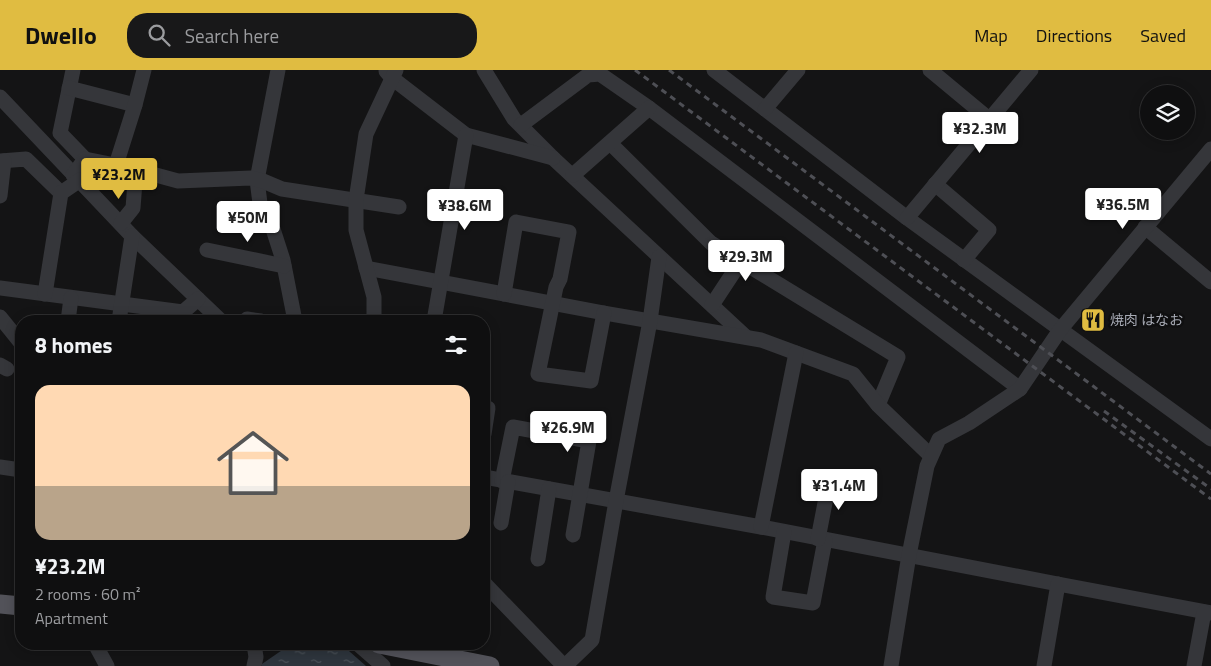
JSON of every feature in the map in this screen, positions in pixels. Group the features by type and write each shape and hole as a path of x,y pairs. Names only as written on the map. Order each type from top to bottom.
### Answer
{"main road":[{"path":"0,604 15,605"},
{"path":"409,650 490,666"}],"street":[{"path":"73,70 60,133 85,159 136,169 178,181 234,178 257,180 282,189 399,207"},
{"path":"116,165 136,105 144,70"},
{"path":"278,70 257,180 261,211 273,229 284,266 294,315"},
{"path":"484,70 514,119 554,159 746,337"},
{"path":"714,70 964,260 1210,435"},
{"path":"765,109 798,70"},
{"path":"930,70 989,120"},
{"path":"907,218 1031,70"},
{"path":"374,315 374,297 356,230 356,200 366,134 391,74 466,135 554,159"},
{"path":"520,125 588,75 600,74 649,108 1020,389"},
{"path":"69,88 136,105"},
{"path":"0,98 8,104 132,236 215,315"},
{"path":"573,175 649,108"},
{"path":"435,315 466,135"},
{"path":"610,143 711,243 898,357 878,405"},
{"path":"891,666 909,555 927,466 939,439 969,423 1020,389 1060,330 1211,149"},
{"path":"0,196 2,161 26,159 61,193"},
{"path":"45,294 61,193 76,177 85,159"},
{"path":"121,223 133,208 136,169"},
{"path":"935,184 989,230 964,260"},
{"path":"504,294 516,222 569,232 538,374 591,381 604,313"},
{"path":"1145,227 1211,282"},
{"path":"120,315 132,236"},
{"path":"207,250 284,266"},
{"path":"490,589 565,666 592,640 650,321 659,257"},
{"path":"712,305 741,261"},
{"path":"366,268 604,313 761,340 853,374 878,405 931,456"},
{"path":"0,288 183,312 198,299"},
{"path":"69,315 71,298"},
{"path":"1,321 15,336"},
{"path":"761,527 796,353"},
{"path":"501,523 513,427 589,441 572,535"},
{"path":"0,468 15,469"},
{"path":"784,532 774,597 813,603 830,477"},
{"path":"490,479 761,527 1207,613 1194,666"},
{"path":"538,559 549,489"},
{"path":"1044,666 1058,584"},
{"path":"98,650 107,666"},
{"path":"254,666 255,650"},
{"path":"365,650 382,666"}],"water":[{"path":"282,650 348,650 366,666 262,666 262,664"}],"railway":[{"path":"635,70 1211,499"},
{"path":"669,70 1211,474"},
{"path":"1104,411 1211,489"}],"place":[{"name":"焼肉 はなお","path":"1093,320"}]}
